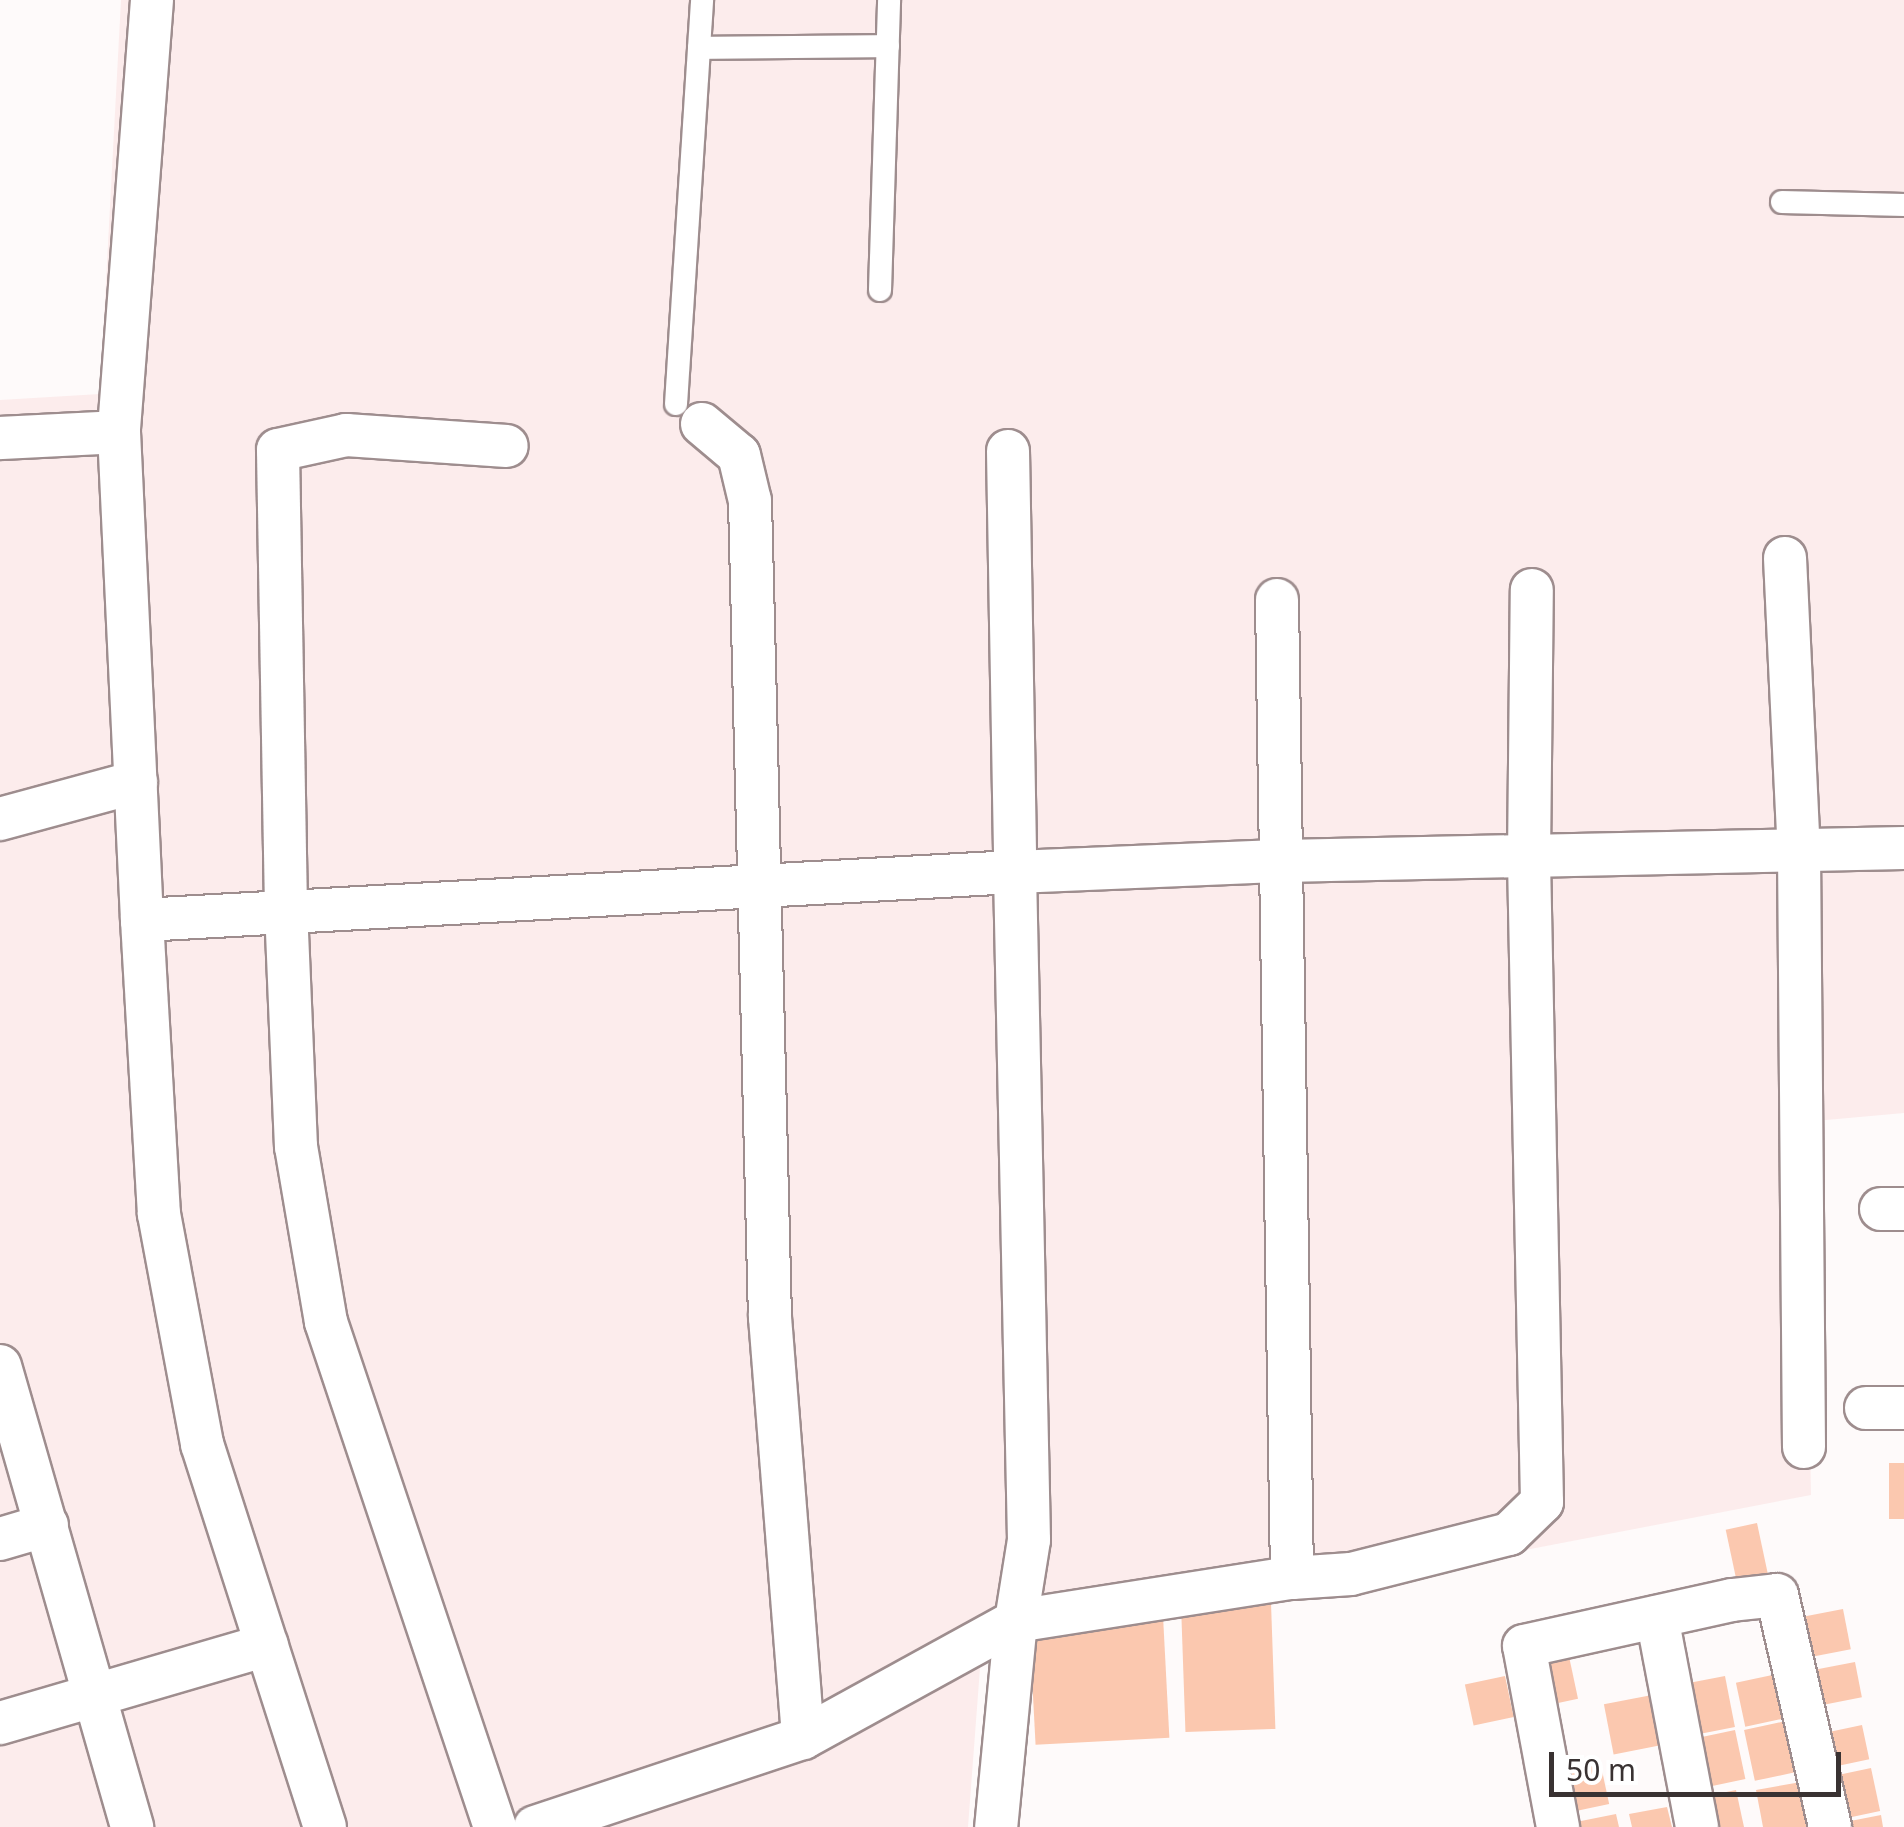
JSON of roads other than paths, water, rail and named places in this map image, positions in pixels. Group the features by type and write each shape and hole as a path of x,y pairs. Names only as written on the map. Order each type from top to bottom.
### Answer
{"street":[{"path":"152,0 119,432 160,1214 202,1444 325,1827"},
{"path":"689,414 739,455 750,500 770,1317 802,1738"},
{"path":"0,438 119,432"},
{"path":"495,1827 326,1322 296,1147 286,909 278,450 346,434 507,446"},
{"path":"996,1827 1016,1621 1030,1540 1008,451"},
{"path":"1785,558 1799,851 1804,1447"},
{"path":"534,1827 802,1738 1016,1621 1292,1578 1351,1574 1508,1534 1542,1502 1529,858 1532,590"},
{"path":"1277,600 1292,1578"},
{"path":"0,819 136,782"},
{"path":"142,920 758,883 1283,861 1904,848"},
{"path":"0,1366 132,1827"},
{"path":"0,1539 48,1525"},
{"path":"1558,1827 1524,1646 1776,1595 1830,1827"},
{"path":"1657,1617 1696,1827"},
{"path":"0,1722 267,1645"}],"lane":[{"path":"689,414 702,0"},
{"path":"880,290 889,0"},
{"path":"699,48 888,46"},
{"path":"1782,202 1904,204"}]}
